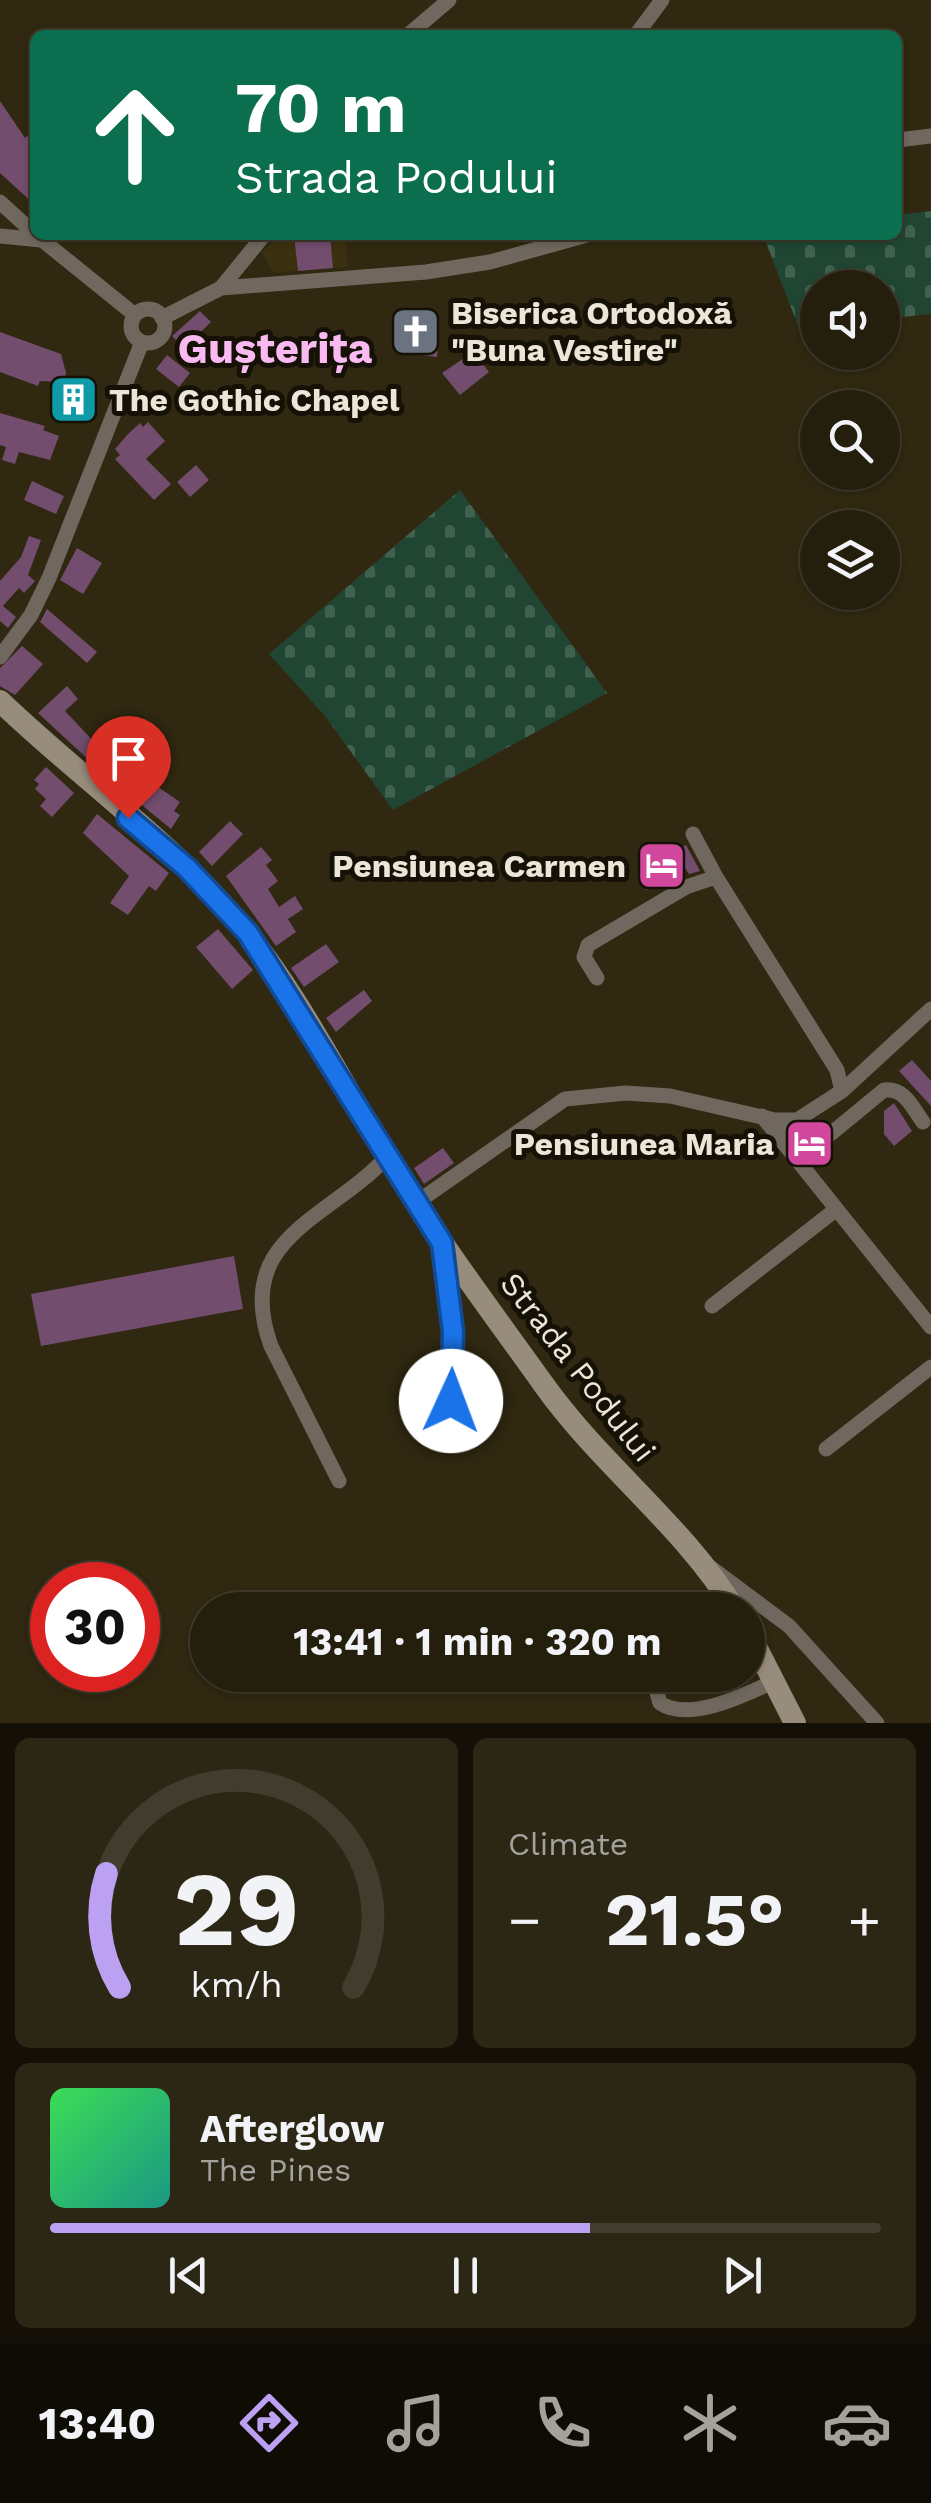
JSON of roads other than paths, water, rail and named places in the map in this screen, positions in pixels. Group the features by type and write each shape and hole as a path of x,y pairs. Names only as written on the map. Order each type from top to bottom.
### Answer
{"street":[{"path":"414,30 449,0"},
{"path":"640,30 662,0"},
{"path":"902,140 931,136"},
{"path":"0,202 30,229"},
{"path":"0,236 30,236"},
{"path":"43,240 135,315"},
{"path":"221,288 260,240"},
{"path":"162,318 221,288 426,272 490,262 570,240"},
{"path":"135,315 150,309 162,318 164,329 158,339 142,342"},
{"path":"135,315 132,330 142,342"},
{"path":"0,657 31,616 142,342"},
{"name":"Strada Podului","path":"0,701 221,901 275,973 442,1243 570,1419 707,1565 724,1592"},
{"path":"693,834 837,1070 842,1091"},
{"path":"597,978 584,957 588,944 686,887 716,877"},
{"path":"416,1203 551,1106 584,1094 670,1096 784,1121 808,1115 842,1091 931,1010"},
{"path":"784,1121 811,1150 884,1090 894,1089 903,1094 923,1122"},
{"path":"762,1116 834,1211 931,1327"},
{"path":"339,1480 271,1346 264,1326 263,1280 266,1266 285,1240 387,1157"},
{"path":"712,1306 834,1211"},
{"path":"442,1243 453,1332 451,1401"},
{"path":"826,1449 931,1367"},
{"path":"707,1565 788,1626 876,1723"},
{"path":"765,1661 795,1723"},
{"path":"765,1685 776,1681"},
{"path":"657,1692 660,1703 676,1711 710,1706 747,1692"}],"place":[{"name":"Biserica Ortodoxă \"Buna Vestire\"","path":"416,331"},
{"name":"The Gothic Chapel","path":"74,400"},
{"name":"Pensiunea Carmen","path":"661,866"},
{"name":"Pensiunea Maria","path":"809,1144"}],"district":[{"name":"Gușterița","path":"275,348"}]}
